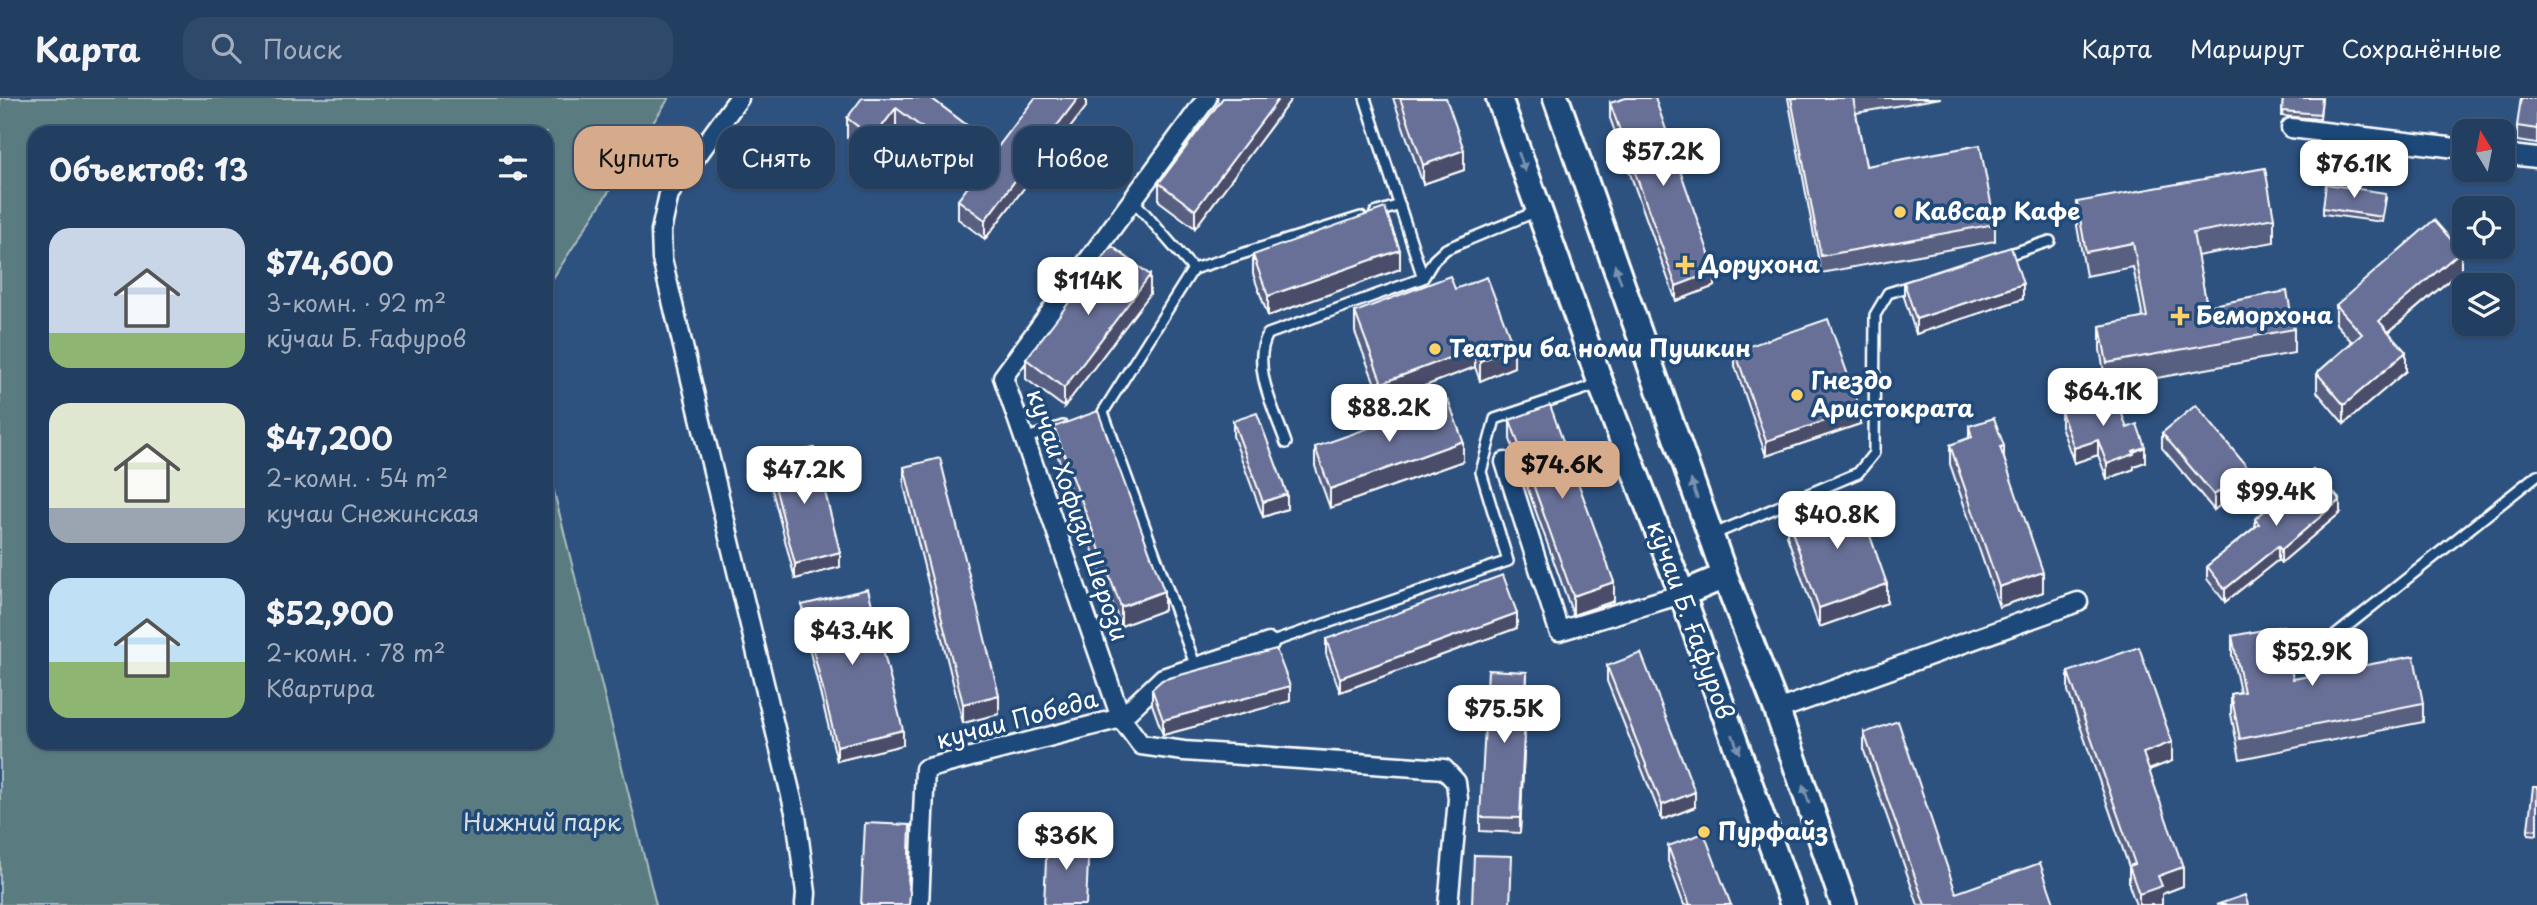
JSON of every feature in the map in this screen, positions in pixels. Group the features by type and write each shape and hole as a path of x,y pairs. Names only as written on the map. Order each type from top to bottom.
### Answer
{"main road":[{"name":"кӯчаи Б. Ғафуров","path":"1499,98 1601,384 1682,594 1793,905"},
{"name":"кӯчаи Б. Ғафуров","path":"1556,98 1710,535 1777,710 1844,905"},
{"path":"1682,594 1725,576"}],"street":[{"path":"738,98 668,194 661,231 662,259 796,816 806,893 805,905"},
{"name":"кучаи Хофизи Шерози","path":"1207,98 1003,377 1121,718 1140,745 1184,751 1444,769 1456,782 1458,799 1448,905"},
{"path":"2291,128 2452,148"},
{"path":"2515,155 2537,158"},
{"path":"1506,462 1559,631 1682,594"},
{"path":"1777,710 2078,602"},
{"name":"кучаи Победа","path":"919,905 925,769 1121,718 1163,678 1269,643"}],"lane":[{"path":"1365,98 1423,278"},
{"path":"1133,201 1193,269"},
{"path":"1090,416 1104,412 1193,269 1400,205"},
{"path":"1286,443 1262,372 1262,345 1268,334 1423,278 1434,260 1446,249 1539,211"},
{"path":"1988,261 2050,242"},
{"path":"1710,535 1857,473 1874,453 1875,315 1888,293 1926,281"},
{"path":"1269,643 1508,561 1481,472 1495,419 1601,384"},
{"path":"1104,412 1196,667"},
{"path":"1024,439 1077,421"},
{"path":"2311,655 2537,475"}],"green space":[{"name":"Нижний парк","path":"0,98 669,98 651,126 574,126 574,189 610,189 553,278 553,126 28,126 28,749 553,749 553,487 656,905 0,905"}],"building":[{"path":"862,98 931,98 968,126 920,126 896,108 882,126 857,126 847,118"},
{"path":"1035,98 1078,98 1057,126 1014,126"},
{"path":"1223,98 1279,98 1195,210 1159,183"},
{"path":"1400,98 1446,98 1464,150 1423,165"},
{"path":"1626,98 1655,98 1715,271 1676,286 1610,103"},
{"name":"Кавсар Кафе","path":"1791,98 1853,98 1866,166 1980,145 1995,224 1821,256"},
{"path":"2283,98 2322,98 2320,114 2282,111"},
{"path":"2521,98 2537,98 2537,129 2517,126"},
{"path":"1013,127 1013,183 985,220 958,200 966,189 999,189 999,145"},
{"path":"2265,168 2274,218 2193,233 2207,306 2287,291 2294,329 2107,363 2100,326 2147,317 2133,243 2086,252 2077,202"},
{"path":"2326,184 2386,193 2382,217 2323,208"},
{"path":"1385,208 1400,250 1268,296 1253,255"},
{"path":"2434,220 2452,241 2452,259 2379,321 2406,352 2344,405 2317,373 2362,334 2336,305"},
{"path":"1112,246 1150,275 1064,388 1026,359"},
{"path":"2011,247 2023,284 1916,319 1904,282"},
{"name":"Театри ба номи Пушкин","path":"1450,276 1455,289 1487,277 1514,348 1480,361 1475,348 1382,383 1355,312"},
{"name":"Гнездо Аристократа","path":"1828,319 1860,409 1766,441 1735,351"},
{"path":"2114,392 2127,428 2137,424 2145,447 2107,464 2098,440 2074,448 2061,411"},
{"path":"1448,400 1463,441 1330,489 1315,447"},
{"path":"1550,405 1614,582 1573,596 1510,420"},
{"path":"2196,405 2248,468 2214,495 2162,433"},
{"path":"1098,411 1164,591 1121,607 1054,427"},
{"path":"1257,413 1287,494 1263,502 1233,421"},
{"path":"1994,418 2004,446 2000,447 2043,572 1999,587 1950,445 1972,437 1969,426"},
{"path":"814,448 840,552 795,564 768,459"},
{"path":"940,458 999,695 963,704 904,467"},
{"path":"2313,469 2340,500 2281,550 2278,546 2225,589 2207,566 2259,524 2255,519"},
{"path":"1855,493 1887,584 1819,608 1787,517"},
{"path":"1503,575 1517,613 1340,678 1326,639"},
{"path":"868,589 903,730 837,746 802,605"},
{"path":"2283,626 2293,679 2414,656 2423,703 2240,739 2231,694 2244,692 2232,636"},
{"path":"2139,647 2172,742 2143,753 2183,867 2158,876 2162,886 2139,894 2129,866 2135,864 2068,672"},
{"path":"1276,649 1290,686 1163,720 1152,689 1162,680"},
{"path":"1641,653 1695,792 1662,805 1607,666"},
{"path":"1488,670 1527,672 1520,818 1480,817"},
{"path":"1898,721 1956,893 2040,863 2054,903 1925,905 1864,733"},
{"path":"2533,787 2537,787 2537,830 2528,829"},
{"path":"865,823 910,825 909,905 861,905"},
{"path":"1704,833 1731,905 1690,905 1668,846"},
{"path":"1047,838 1089,840 1086,905 1044,905"},
{"path":"1474,855 1512,856 1510,905 1472,905"},
{"path":"2245,895 2248,905 2216,905"}],"place":[{"name":"Кавсар Кафе","path":"1900,212"},
{"name":"Дорухона","path":"1685,265"},
{"name":"Беморхона","path":"2180,316"},
{"name":"Театри ба номи Пушкин","path":"1435,349"},
{"name":"Гнездо Аристократа","path":"1797,395"},
{"name":"Пурфайз","path":"1704,832"}]}
